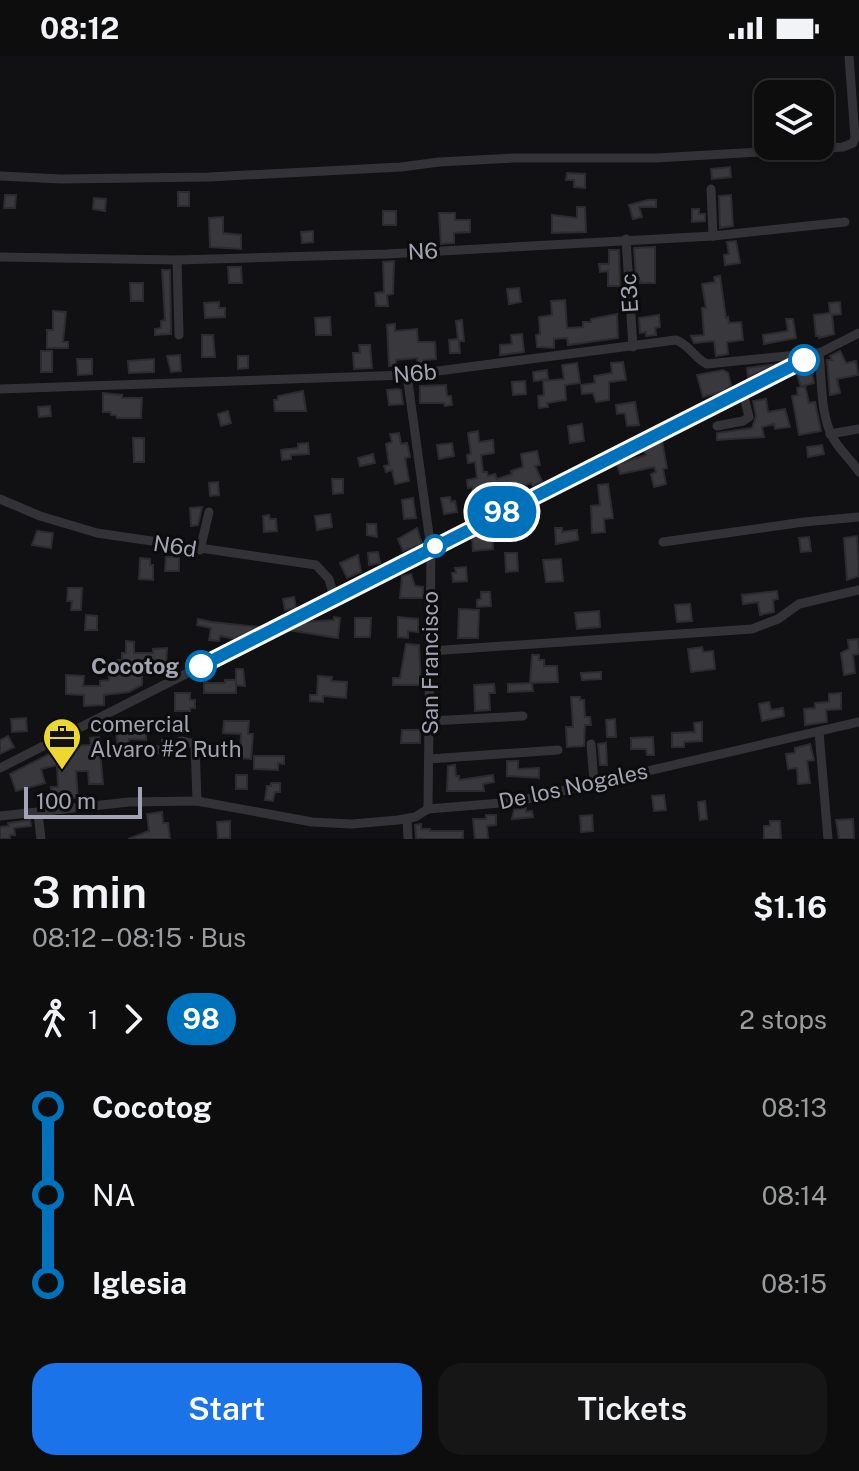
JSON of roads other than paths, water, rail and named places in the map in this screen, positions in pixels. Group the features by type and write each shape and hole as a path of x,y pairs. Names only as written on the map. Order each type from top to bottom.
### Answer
{"street":[{"path":"0,176 61,179 209,177 515,158 656,158 843,147 853,143 855,138 849,56"},
{"path":"711,189 713,236"},
{"name":"N6","path":"0,257 177,260 387,254 713,236 845,222"},
{"name":"E3c","path":"626,239 633,347"},
{"path":"177,260 179,335"},
{"path":"0,768 859,333"},
{"name":"N6b","path":"0,389 407,375 676,340 685,343 707,364 819,353"},
{"path":"819,353 830,434 859,472"},
{"name":"San Francisco","path":"407,375 431,549 428,809"},
{"path":"717,426 749,417 743,393"},
{"path":"830,434 859,429"},
{"name":"N6d","path":"0,499 40,516 97,533 316,565 329,579 334,597"},
{"path":"200,550 209,512"},
{"path":"663,542 859,517"},
{"path":"430,651 752,629 778,619 799,604 859,590"},
{"path":"430,721 523,716"},
{"name":"De los Nogales","path":"0,816 129,802 197,801 312,822 352,824 407,819 419,816 428,809 514,802 859,722"},
{"path":"819,732 828,839"},
{"path":"181,741 195,744 197,801"},
{"path":"591,744 594,782"},
{"path":"429,759 558,750"},
{"path":"38,814 41,839"},
{"path":"407,819 408,839"}],"place":[{"name":"Cocotog","path":"201,666"},
{"name":"comercial Alvaro #2 Ruth","path":"62,771"}]}
